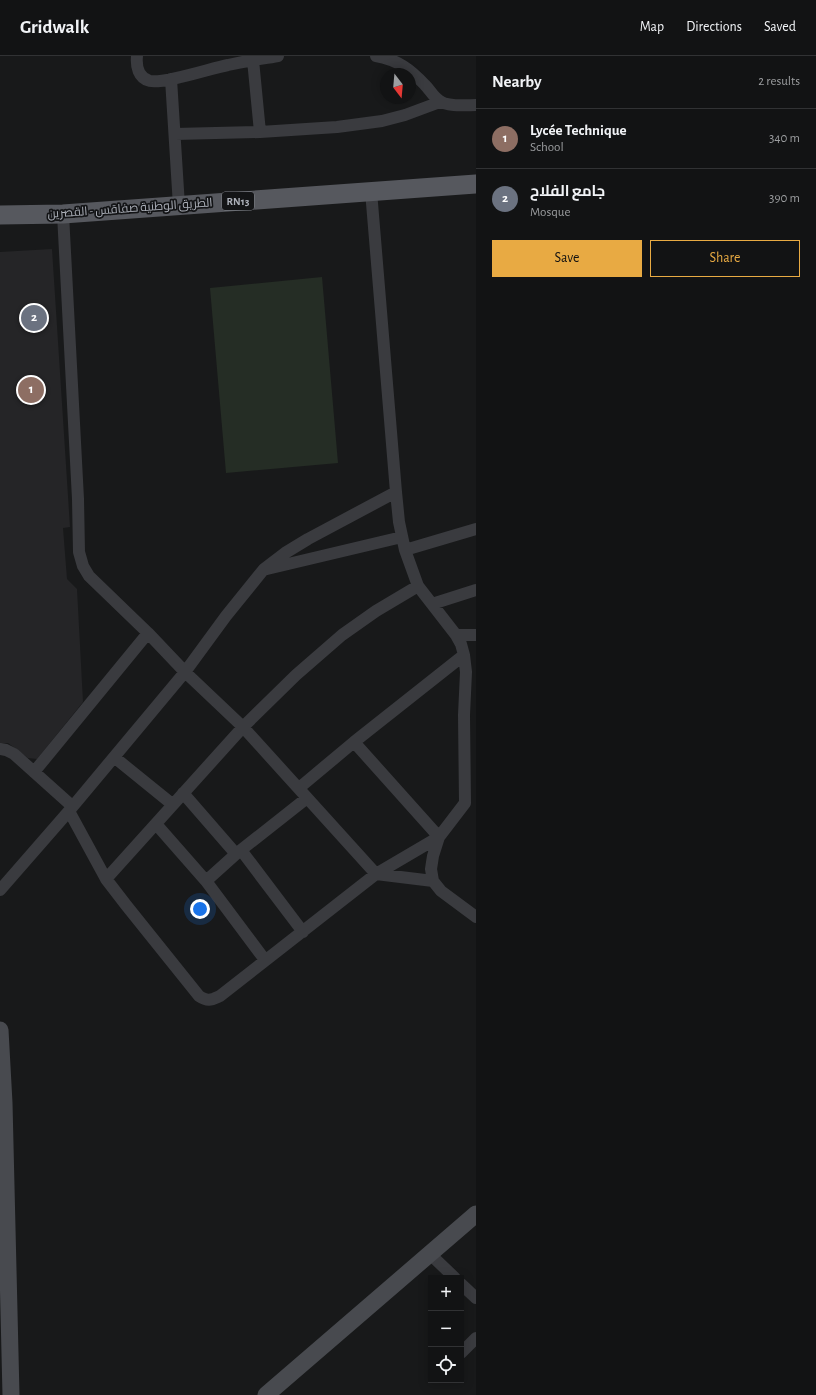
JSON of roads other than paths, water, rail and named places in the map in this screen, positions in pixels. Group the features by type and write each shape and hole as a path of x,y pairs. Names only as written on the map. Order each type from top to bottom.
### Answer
{"main road":[{"name":"الطريق الوطنية صفاقس - القصرين","path":"0,215 62,214 476,184"}],"street":[{"path":"137,56 138,71 141,76 151,81 171,79 253,60 278,56"},
{"path":"376,56 390,59 408,68 440,102"},
{"path":"253,60 260,132"},
{"path":"171,79 179,206"},
{"path":"175,134 260,132 337,127 382,121 405,115 440,102 458,105 476,105"},
{"path":"371,191 396,492 402,537 418,586 456,635 461,644 464,655 470,715 466,803"},
{"path":"62,214 78,499 79,552 83,566 89,576 148,633 185,672 243,726 376,874 433,881"},
{"path":"0,890 185,672 226,616 264,569 308,538 396,492"},
{"path":"405,550 476,529"},
{"path":"264,569 402,537"},
{"path":"106,879 243,726 296,675 342,635 376,611 418,586"},
{"path":"432,604 476,590"},
{"path":"34,772 148,633"},
{"path":"456,635 476,635"},
{"path":"299,788 354,742 464,655"},
{"path":"354,742 439,837"},
{"path":"0,749 14,754 70,809 106,879 199,996 205,1000 212,1000 220,996 376,874 439,837"},
{"path":"114,757 172,804"},
{"path":"183,792 238,852 302,932"},
{"path":"476,796 466,803 439,837 433,856 431,869 433,881 442,891 476,916"},
{"path":"206,881 238,852 307,798"},
{"path":"156,824 206,881 265,960"},
{"path":"0,1030 4,1103 11,1395"},
{"path":"266,1395 476,1214"},
{"path":"430,1254 452,1275"},
{"path":"464,1287 476,1298"},
{"path":"464,1350 476,1338"}],"place":[{"name":"جامع الفلاح","path":"34,318"},
{"name":"Lycée Technique","path":"31,390"}]}
